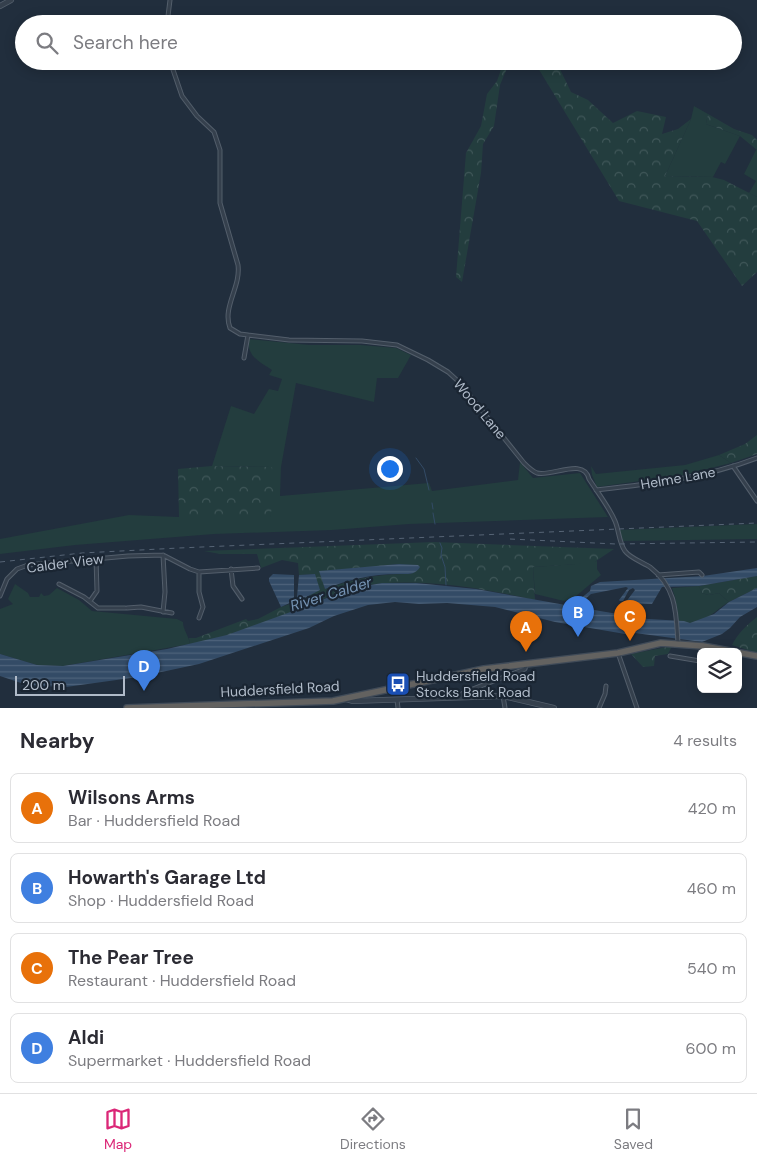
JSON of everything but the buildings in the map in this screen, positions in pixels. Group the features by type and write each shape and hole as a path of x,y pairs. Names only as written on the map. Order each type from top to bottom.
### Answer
{"highway":[{"name":"Huddersfield Road","path":"127,708 346,699 484,669 618,652 661,643 678,642 699,648"},
{"name":"Huddersfield Road","path":"742,654 757,656"}],"street":[{"path":"0,6 11,0"},
{"path":"168,15 170,0"},
{"name":"Wood Lane","path":"173,70 182,96 197,116 214,132 220,150 220,203 238,266 239,276 228,308 227,321 230,328 234,332 248,335 289,340 362,341 397,345 448,372 459,382 530,469 544,473 582,469 588,474 615,520 624,550 652,569 670,590 674,600 678,642"},
{"path":"244,358 248,335"},
{"name":"Helme Lane","path":"596,490 686,478 757,458"},
{"path":"733,466 757,501"},
{"path":"163,555 198,572 258,568"},
{"path":"163,555 165,592 163,612"},
{"name":"Calder View","path":"0,596 7,579 17,569 28,565 68,560 163,555"},
{"path":"90,601 97,591 96,559"},
{"path":"231,569 233,586 242,599"},
{"path":"198,572 199,592 203,606 199,618"},
{"path":"659,576 699,572 702,574"},
{"path":"59,584 90,601 98,608 141,607 172,613"},
{"path":"618,652 637,708"},
{"path":"670,656 697,659"},
{"path":"460,697 462,693 525,668 526,664"},
{"path":"599,708 606,686"},
{"path":"503,696 505,708"},
{"path":"346,699 353,701 503,696 554,708"},
{"path":"397,699 398,708"}],"green space":[{"path":"501,70 506,70 500,85 494,126 483,144 481,173 462,282 456,277 466,153 481,126 487,94 497,81"},
{"path":"539,70 560,70 571,92 588,100 613,123 637,111 666,117 662,134 678,129 691,119 665,176 712,177 724,180 757,197 757,272 742,286 697,221 619,201"},
{"path":"694,106 708,114 706,124 740,136 725,164 721,162 713,177 665,176 691,119"},
{"path":"708,114 734,129 752,135 757,140 757,150 740,136 706,124"},
{"path":"756,150 757,197 749,193 756,181 744,174"},
{"path":"248,339 309,345 361,345 396,348 411,355 398,378 377,378 374,402 296,383 281,467 280,496 429,483 432,491 518,480 520,462 533,478 580,473 608,517 409,524 332,530 214,534 75,545 0,554 0,539 129,515 270,517 272,467 212,466 231,406 254,414 269,389 278,391 282,379 269,375 272,370 255,358 248,345"},
{"path":"757,435 757,454 731,463 719,455 745,444"},
{"path":"719,455 731,463 684,475 597,487 592,475 591,466 596,474 685,465"},
{"path":"212,466 272,467 275,494 270,517 179,517 178,469"},
{"path":"757,524 757,539 623,541 619,530"},
{"path":"434,542 614,549 593,563 533,567 535,600 443,584 373,584 351,588 248,628 190,644 189,638 196,638 246,619 248,621 258,619 281,607 299,601 315,574 299,575 298,563 282,560 261,568 257,554 220,554 204,551","holes":["399,564 412,574 368,577 325,589 320,572"]},
{"path":"597,561 597,569 601,575 575,597 564,601 535,594 533,567"},
{"path":"757,576 757,588 729,602 719,593 709,595 702,593 699,586"},
{"path":"15,584 28,593 30,597 39,597 41,593 44,596 49,595 57,588 79,600 92,611 177,619 183,622 190,644 63,666 37,665 0,654 0,609 13,604 8,599"},
{"path":"699,586 702,593 709,595 719,593 729,602 702,620 691,623 679,621 672,588"},
{"path":"757,617 757,653 732,645 743,630"},
{"path":"672,646 668,654 655,656 654,666 643,667 631,654"}],"water":[{"path":"399,564 418,565 420,567 413,573 363,577 325,589 319,571"},
{"path":"757,568 757,576 699,586 662,587 652,604 625,603 635,590 633,588 629,590 623,601 620,601 628,588 626,587 591,594 576,607 648,619 690,623 714,614 729,602 757,588 757,607 740,617 722,634 702,642 635,633 631,635 555,622 495,607 447,603 419,604 395,602 368,605 334,616 309,628 199,664 138,677 66,687 24,684 0,676 0,654 37,665 63,666 167,649 227,635 349,589 382,583 416,583 476,589 571,606 590,591 591,586 600,582 703,576"},
{"path":"273,574 294,575 294,601 281,607 269,581"},
{"path":"315,574 320,590 299,601 297,597 299,575"}],"waterway":[{"path":"416,458 424,469 429,490"},
{"path":"432,503 433,509"},
{"path":"433,513 435,524"},
{"path":"440,543 445,567 446,585"}],"railway":[{"path":"0,562 82,553 179,548 757,523"},
{"path":"510,539 616,544 757,542"}],"place":[{"name":"Howarth's Garage Ltd","path":"578,637"},
{"name":"The Pear Tree","path":"630,641"},
{"name":"Wilsons Arms","path":"526,652"},
{"name":"Huddersfield Road Stocks Bank Road","path":"398,684"},
{"name":"Aldi","path":"144,691"}],"water label":[{"name":"River Calder","path":"331,594"}]}
